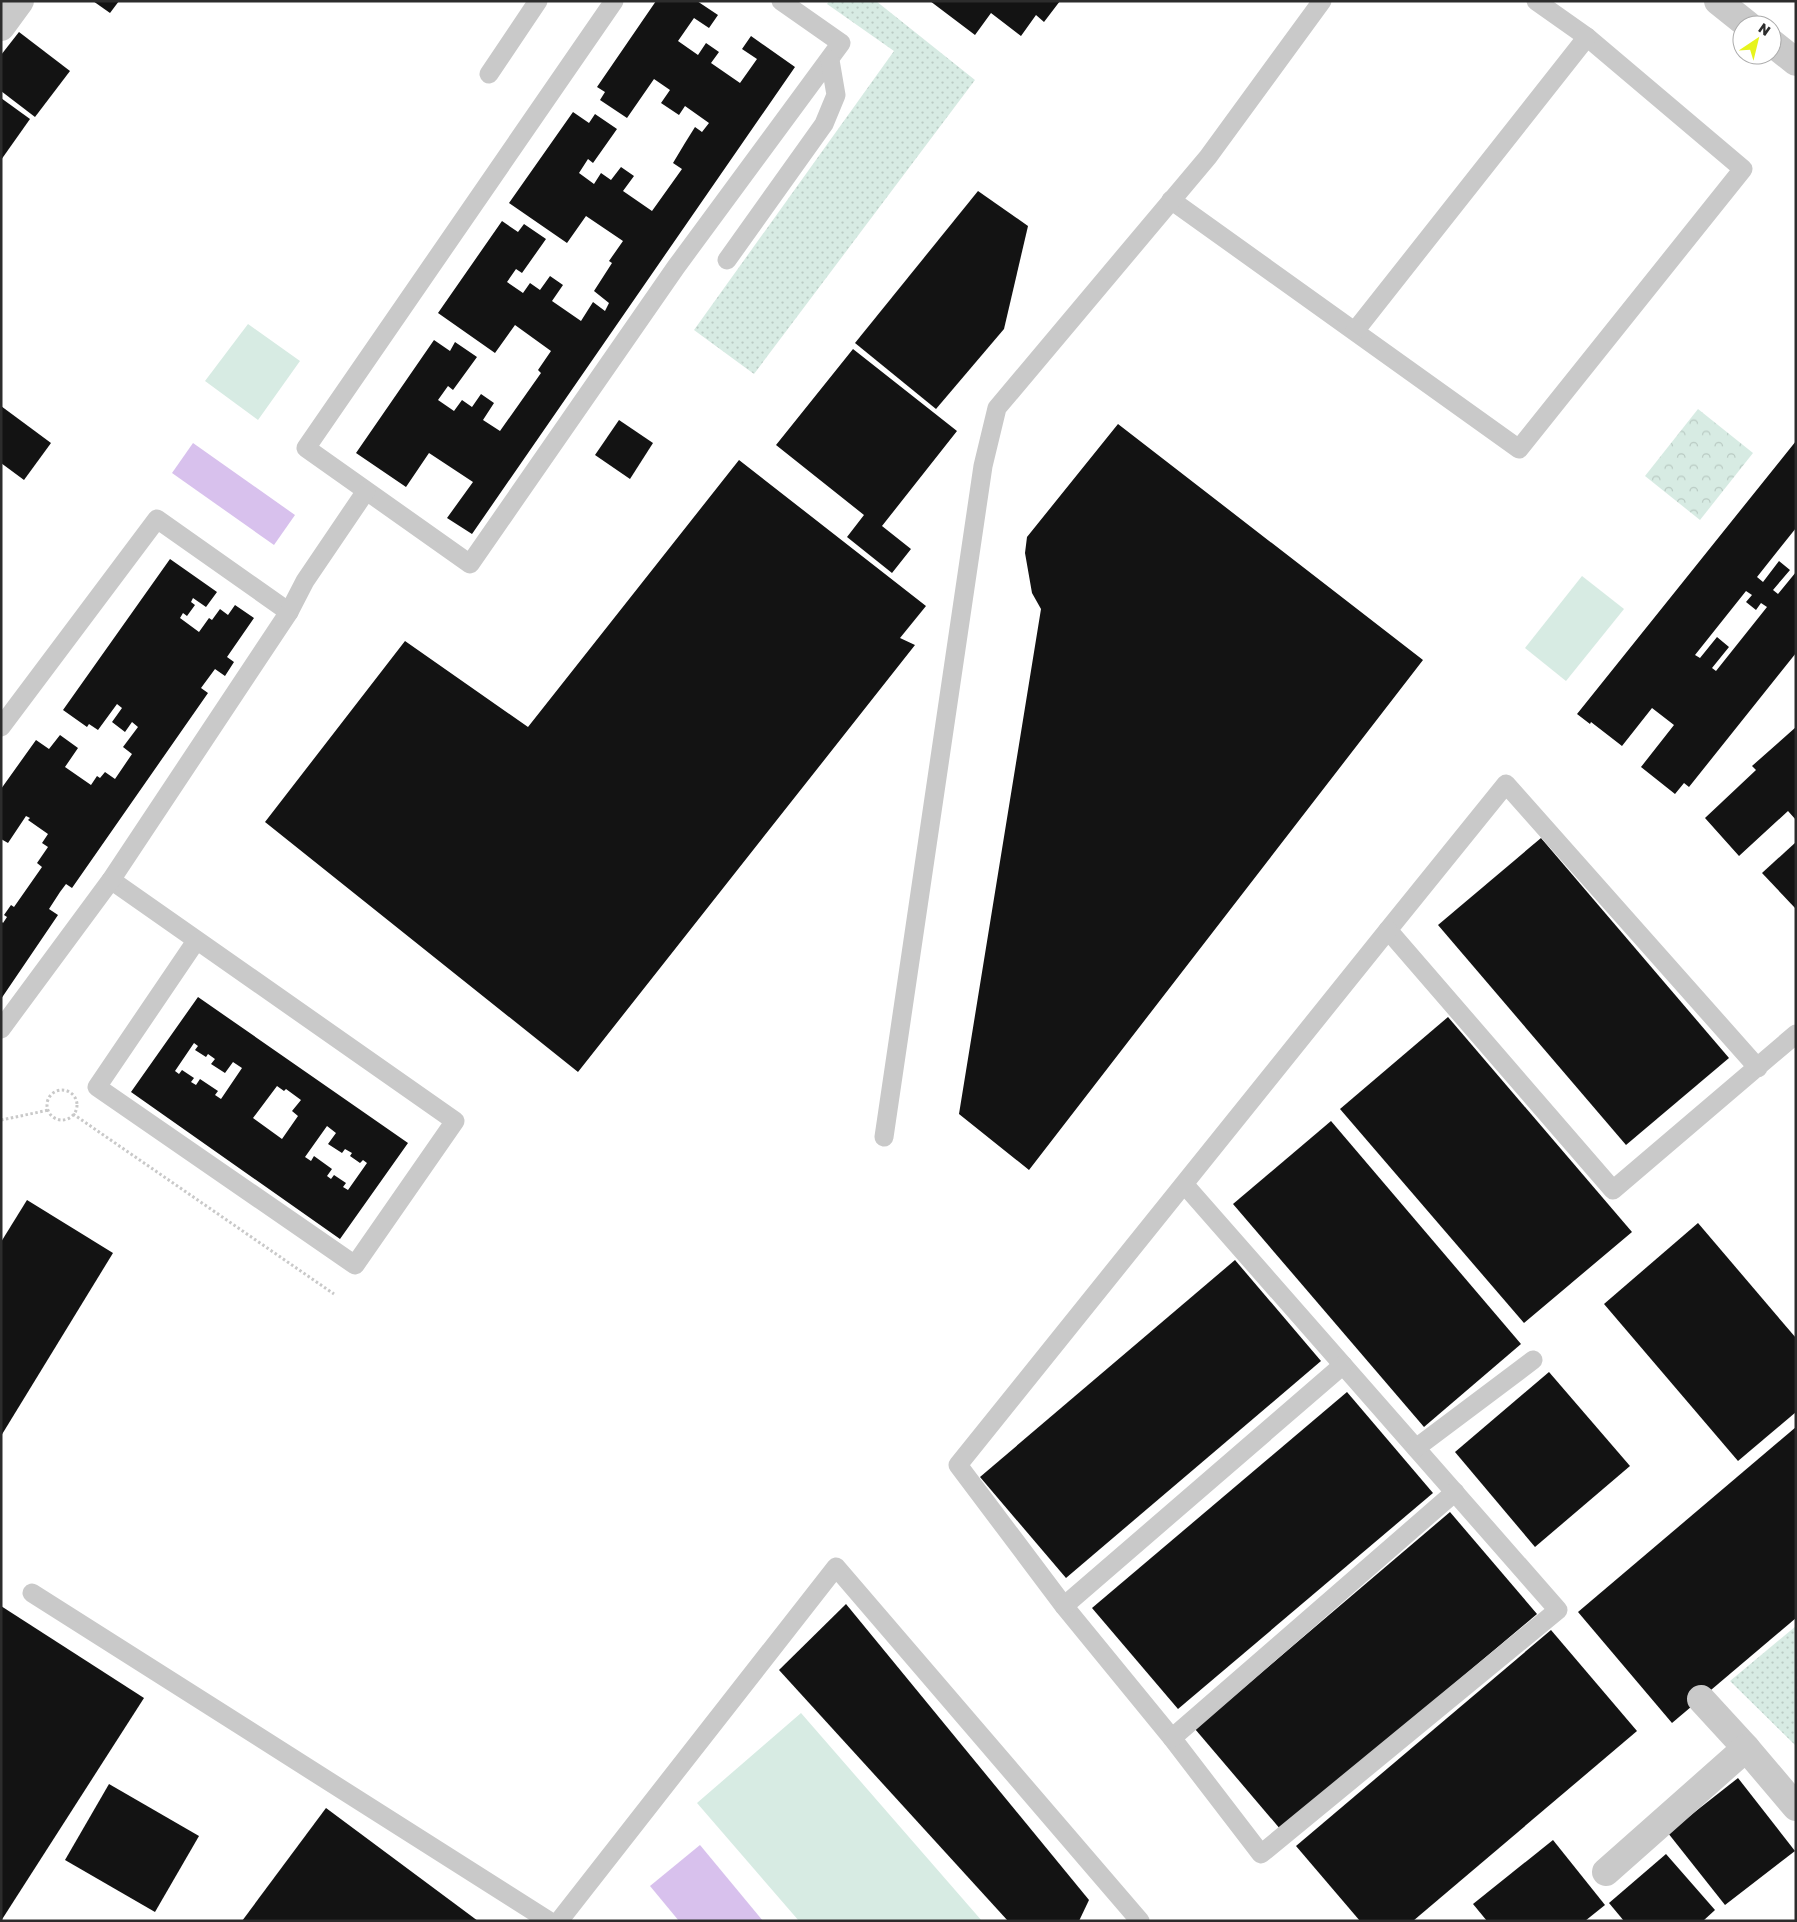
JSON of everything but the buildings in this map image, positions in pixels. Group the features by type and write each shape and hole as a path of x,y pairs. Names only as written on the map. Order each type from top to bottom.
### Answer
{"street":[{"path":"1,27 20,1"},
{"path":"1718,1 1736,15"},
{"path":"1782,51 1796,62"},
{"path":"1701,1699 1796,1807"},
{"path":"1606,1872 1746,1748"}],"lane":[{"path":"489,74 538,1"},
{"path":"614,1 306,448 470,564 676,267 842,43 781,1"},
{"path":"884,1136 983,466 997,408 1208,157 1322,1"},
{"path":"1171,200 1519,449 1743,170 1587,37 1536,1"},
{"path":"1355,331 1587,37"},
{"path":"727,260 824,124 836,95 830,60"},
{"path":"1,1029 111,880 289,612 305,581 366,491"},
{"path":"1,727 157,519 289,612"},
{"path":"1184,1184 1558,1610 1261,1854 1172,1738 1064,1606 958,1465 1388,930 1506,784 1758,1068"},
{"path":"111,880 455,1121 354,1265 97,1087 196,941"},
{"path":"1388,930 1613,1190 1796,1034"},
{"path":"1416,1448 1533,1360"},
{"path":"1064,1606 1343,1365"},
{"path":"1172,1738 1455,1492"},
{"path":"559,1921 836,1567 1140,1921"},
{"path":"32,1593 550,1921"}],"path":[{"path":"57,1090 66,1090 75,1096 77,1100 76,1110 73,1114 70,1117 60,1119 51,1114 48,1101 57,1090"},
{"path":"1,1120 49,1110"},
{"path":"73,1114 334,1294"}],"green space":[{"path":"829,1 876,1 975,80 754,374 694,330 894,51 827,4"},
{"path":"248,324 300,361 258,420 205,381"},
{"path":"1698,409 1753,453 1700,520 1645,476"},
{"path":"1582,576 1624,609 1566,681 1525,648"},
{"path":"1796,1626 1796,1746 1730,1681"},
{"path":"801,1713 982,1921 799,1921 697,1803"}],"shaded area":[{"path":"193,443 295,515 274,545 172,473"},
{"path":"700,1845 763,1921 679,1921 650,1886"}]}
